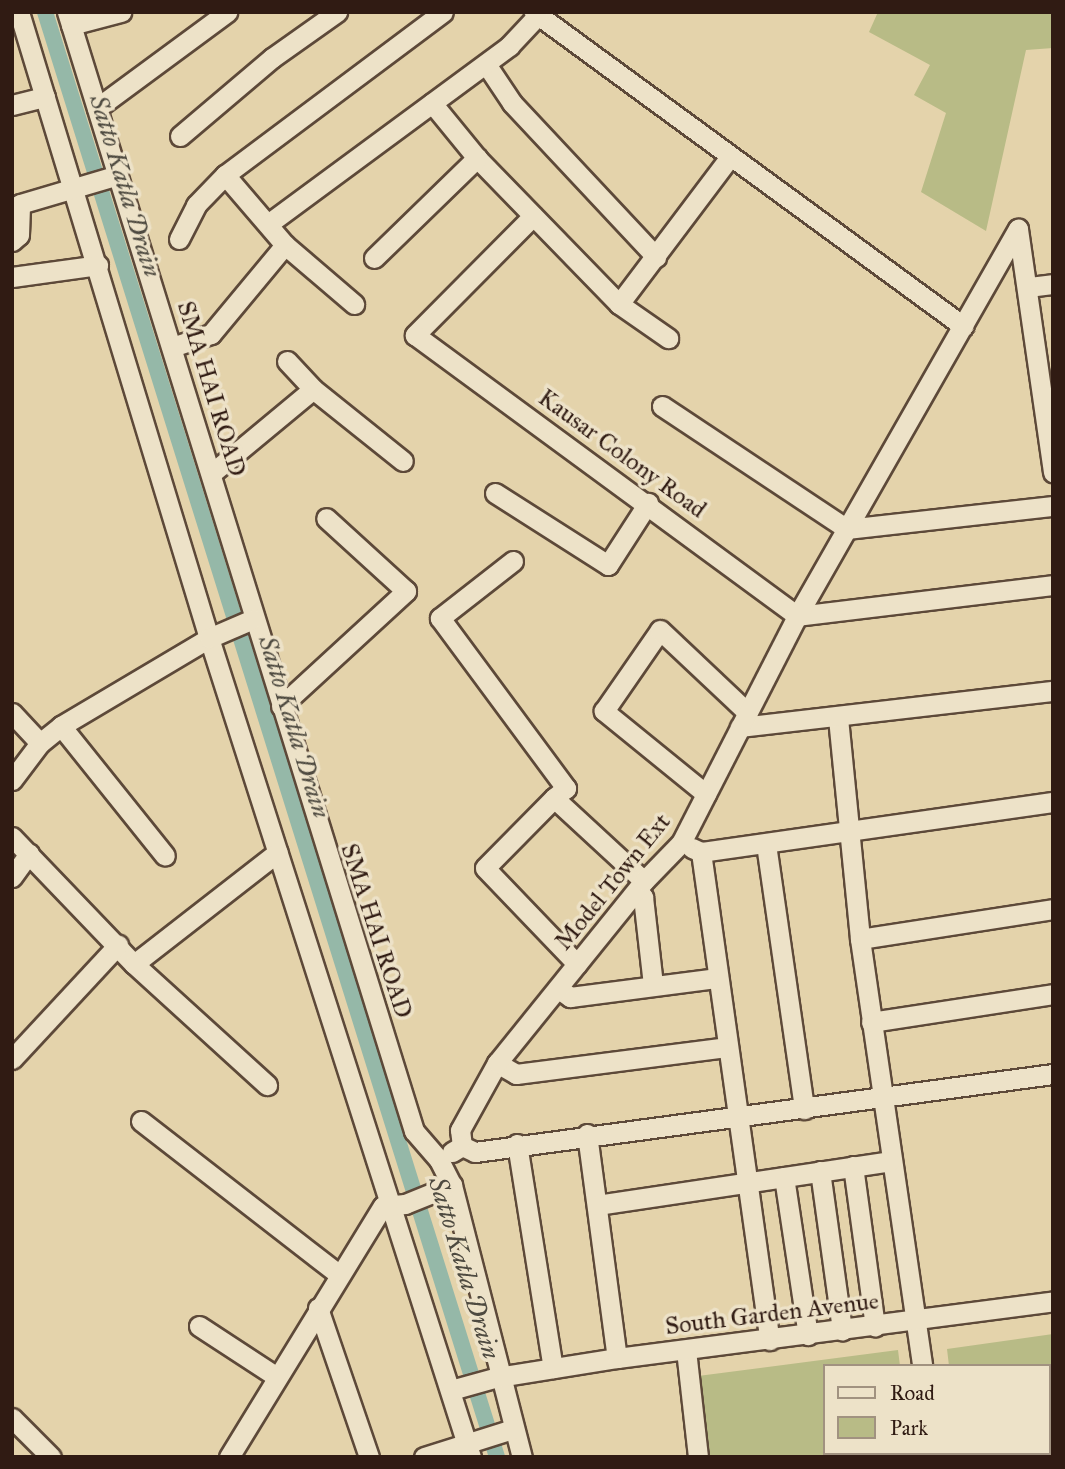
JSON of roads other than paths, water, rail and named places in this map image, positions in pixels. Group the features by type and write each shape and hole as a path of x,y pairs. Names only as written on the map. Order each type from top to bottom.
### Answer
{"street":[{"path":"19,12 45,97 78,187 98,265 214,636 278,852 398,1203 472,1447"},
{"path":"69,19 121,12"},
{"path":"97,108 227,12"},
{"path":"180,136 272,58 337,12"},
{"path":"179,239 196,205 225,175 443,12"},
{"path":"268,224 509,47 536,14 729,158 963,326"},
{"name":"SMA HAI ROAD","path":"69,19 97,108 113,177 212,473 247,622 281,705 414,1131 439,1160 452,1185 492,1378 509,1430 522,1457"},
{"path":"486,64 512,103 656,257"},
{"path":"12,105 45,97"},
{"path":"432,103 477,158 619,304 668,338"},
{"path":"374,258 477,158"},
{"path":"619,304 729,158"},
{"path":"225,175 285,246 354,304"},
{"path":"12,241 19,235 20,204 113,177"},
{"name":"Kausar Colony Road","path":"533,215 415,335 648,503 797,616"},
{"name":"Model Town Ext","path":"462,1146 460,1130 497,1063 641,886 681,844 797,616 1018,229 1030,287"},
{"path":"172,347 211,334 285,246"},
{"path":"12,277 98,265"},
{"path":"1053,284 1030,287 1050,420 1053,473"},
{"path":"287,362 313,389 403,461"},
{"path":"212,473 313,389"},
{"path":"662,406 848,529 1053,506"},
{"path":"495,493 608,565 648,503"},
{"path":"281,705 406,591 326,518"},
{"path":"513,561 439,618 566,788 485,868 577,964"},
{"path":"797,616 1053,584"},
{"path":"12,780 40,743 61,726 214,636 247,622"},
{"path":"706,794 604,711 660,630 743,720 838,718 1053,691"},
{"path":"12,713 40,743"},
{"path":"838,718 859,939 880,1099 922,1364"},
{"path":"61,726 165,856"},
{"path":"554,798 641,886 653,985"},
{"path":"681,844 701,852 1053,802"},
{"path":"12,837 134,964 267,1085"},
{"path":"766,844 804,1109"},
{"path":"134,964 278,852"},
{"path":"701,852 716,978 770,1340"},
{"path":"12,877 29,854"},
{"path":"859,939 1053,909"},
{"path":"14,1054 118,945"},
{"path":"559,989 570,997 716,978"},
{"path":"871,1022 1053,994"},
{"path":"497,1063 516,1074 726,1046"},
{"path":"439,1160 462,1146 475,1152 587,1134 804,1109 1053,1074"},
{"path":"141,1121 338,1274"},
{"path":"587,1134 617,1358"},
{"path":"517,1144 553,1367"},
{"path":"597,1205 890,1161"},
{"path":"853,1166 875,1326"},
{"path":"820,1171 842,1330"},
{"path":"784,1177 808,1335"},
{"path":"229,1457 338,1274 383,1206 452,1185"},
{"name":"South Garden Avenue","path":"455,1390 492,1378 553,1367 1053,1301"},
{"path":"318,1308 369,1457"},
{"path":"200,1326 277,1377"},
{"path":"686,1350 698,1457"},
{"path":"12,1418 51,1457"},
{"path":"424,1457 472,1447 509,1430"}],"waterway":[{"name":"Satto Katla Drain","path":"45,12 497,1457"}]}
